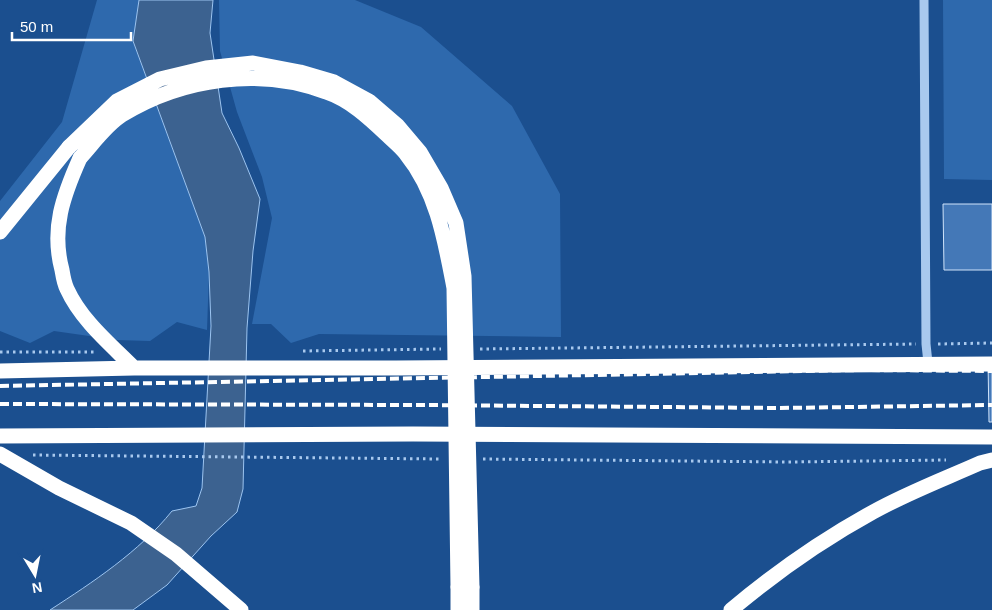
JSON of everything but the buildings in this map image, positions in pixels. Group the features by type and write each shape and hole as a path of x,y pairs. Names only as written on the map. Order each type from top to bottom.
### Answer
{"highway":[{"path":"0,232 69,147 116,101 160,79 206,68 253,63 300,72 334,82 369,101 398,126 420,152 441,188 456,223 464,276 465,587 458,610"},
{"path":"134,368 81,312 66,288 58,256 58,224 66,190 80,158 121,116 156,98 203,82 244,78 289,81 327,92 365,113 406,153 432,196 445,240 454,288 465,587 472,610"},
{"path":"0,371 134,368 992,364"},
{"path":"0,436 413,434 992,437"},
{"path":"0,454 59,488 130,523 176,554 238,607"},
{"path":"731,610 766,581 801,556 873,512 972,466 992,460"}],"lane":[{"path":"924,0 926,344 928,363"}],"path":[{"path":"478,349 992,343"},
{"path":"299,351 448,349"},
{"path":"0,352 118,352"},
{"path":"32,455 450,459"},
{"path":"480,459 788,462 953,460"}],"shaded area":[{"path":"97,0 139,0 133,42 205,237 209,272 207,330 177,322 150,341 117,340 54,331 30,343 0,331 0,201 62,122"},
{"path":"139,0 213,0 210,33 222,113 260,199 253,251 247,328 243,489 237,512 211,536 167,585 133,610 50,610 99,577 130,553 172,511 196,506 202,488 211,326 209,272 205,237 133,41"},
{"path":"219,0 355,0 421,27 512,106 560,194 561,337 319,334 291,343 271,324 252,324 272,218 262,177 237,112 220,51"},
{"path":"943,0 992,0 992,180 944,179"}],"railway":[{"path":"0,386 861,370 992,371"},
{"path":"0,404 780,408 992,405"}]}
